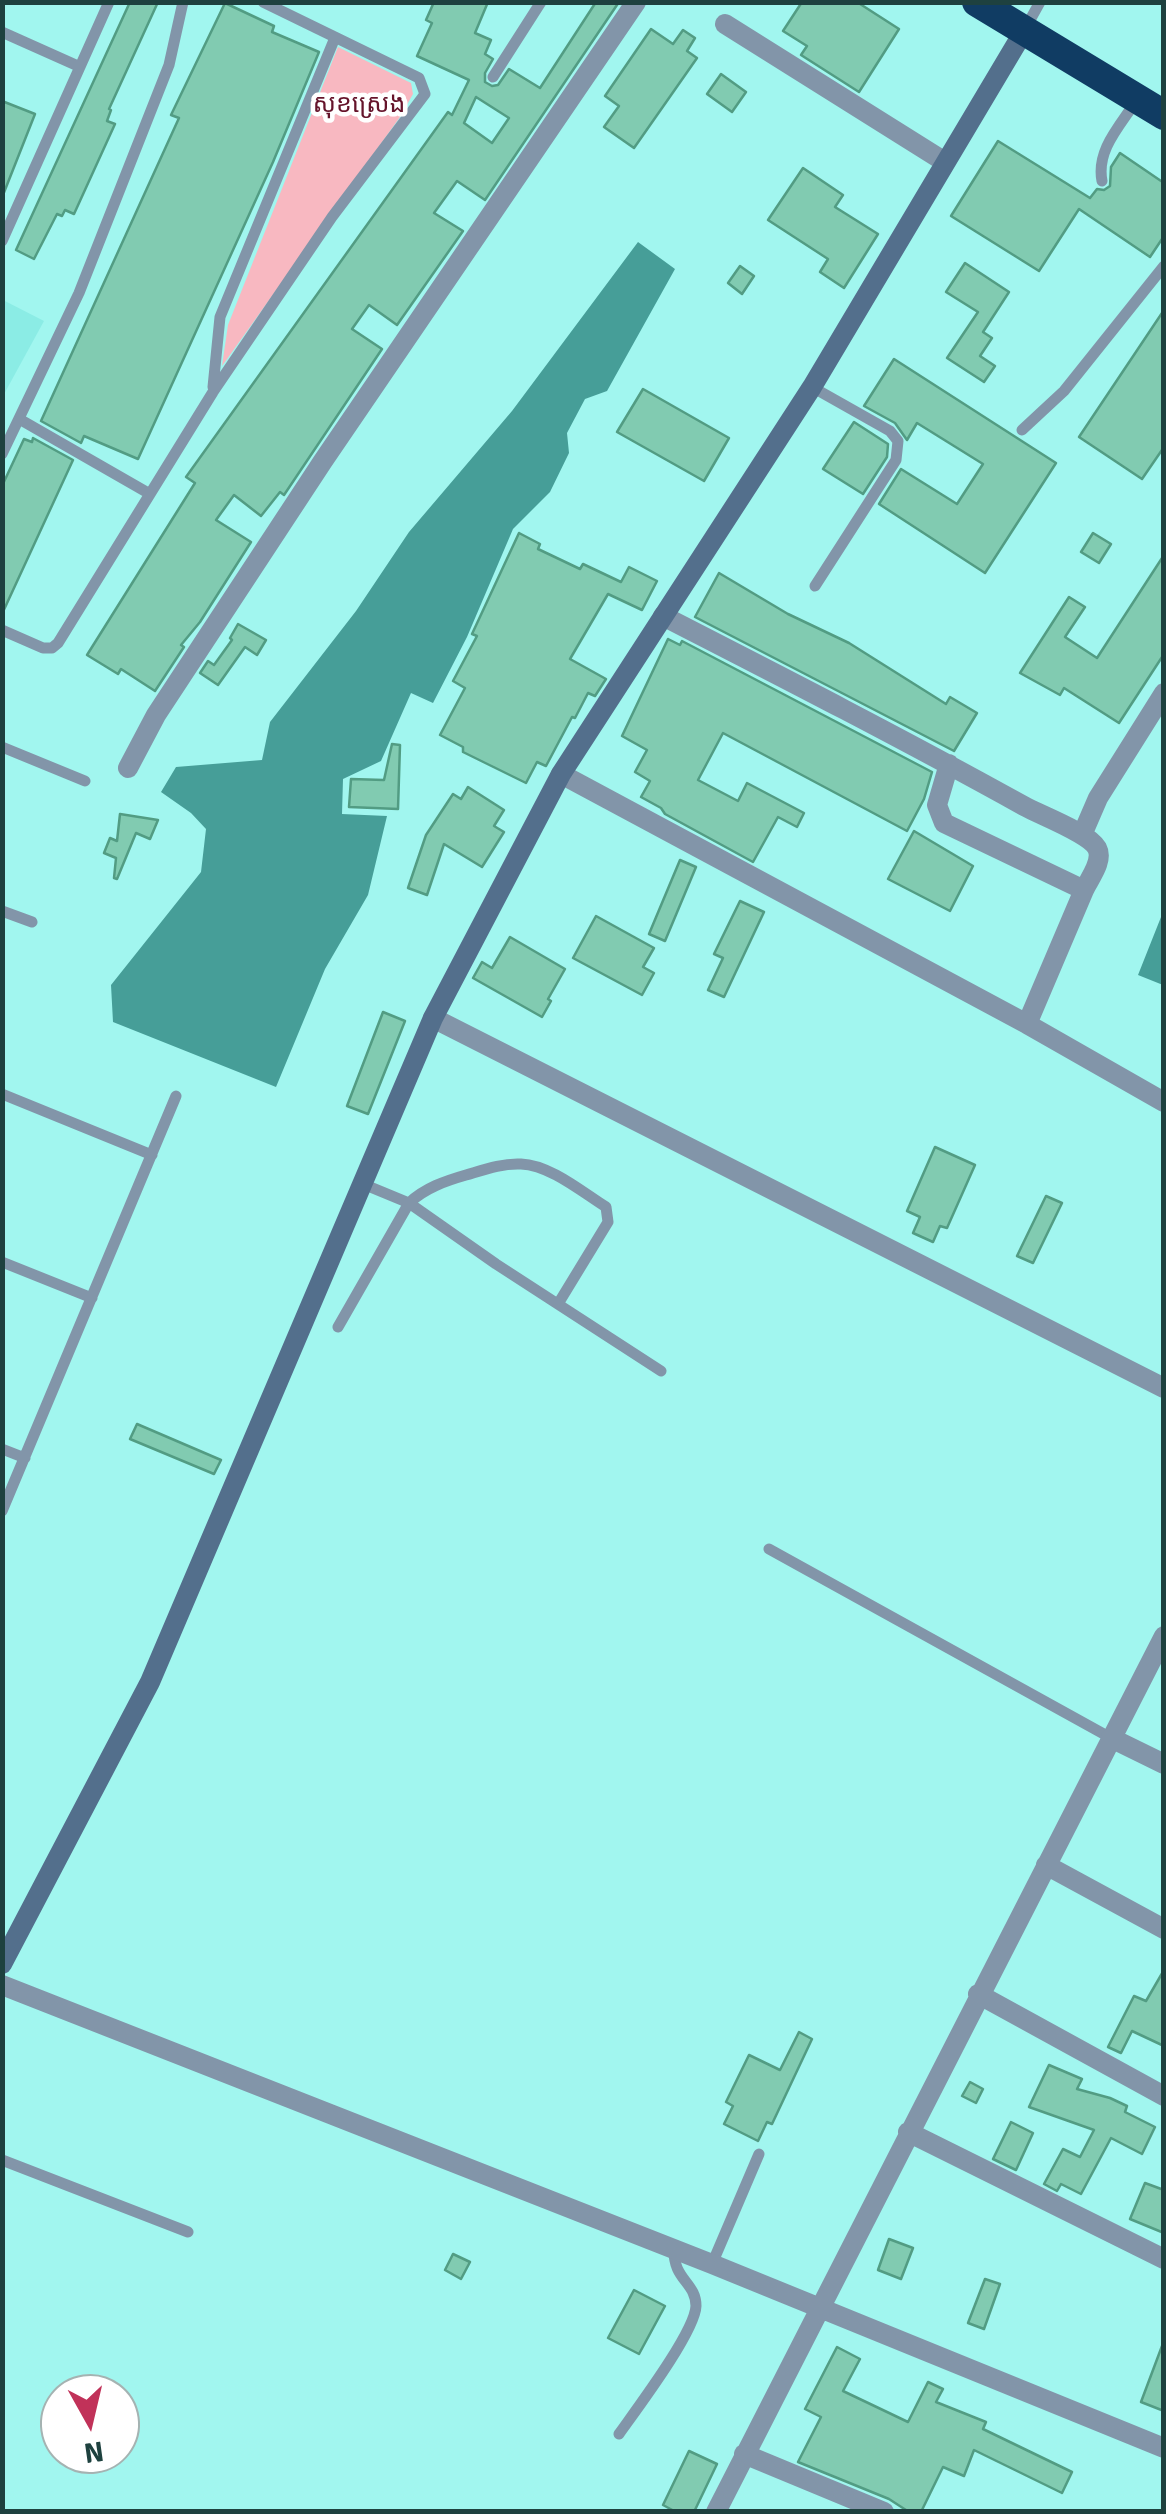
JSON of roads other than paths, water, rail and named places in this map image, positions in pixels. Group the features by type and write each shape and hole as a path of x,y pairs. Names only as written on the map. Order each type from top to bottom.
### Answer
{"highway":[{"path":"976,2 1164,115"}],"street":[{"path":"128,768 156,715 324,460 636,2"},
{"path":"724,24 945,162"},
{"path":"2,1964 150,1682 433,1018 561,774 812,386 1024,31"},
{"path":"664,616 949,764 1096,846 1099,855 1027,1024"},
{"path":"1082,835 1098,798 1164,693"},
{"path":"949,764 937,805 944,823 1084,890"},
{"path":"561,774 1163,1100"},
{"path":"433,1018 1164,1388"},
{"path":"716,2512 1164,1636"},
{"path":"1111,1738 1164,1764"},
{"path":"1046,1865 1164,1929"},
{"path":"2,1984 712,2264 1164,2448"},
{"path":"978,1994 1164,2096"},
{"path":"908,2132 1164,2259"},
{"path":"744,2454 884,2512"}],"lane":[{"path":"2,241 108,2"},
{"path":"2,454 79,293 169,65 183,2"},
{"path":"2,630 42,648 58,643 213,392 332,218 424,94 418,78 334,40 264,2"},
{"path":"493,77 540,2"},
{"path":"1024,31 1040,2"},
{"path":"2,32 78,66"},
{"path":"213,392 220,317 334,40"},
{"path":"1102,182 1103,152 1137,99"},
{"path":"1022,430 1064,390 1164,266"},
{"path":"812,386 890,431 898,441 896,460 815,586"},
{"path":"21,420 150,494"},
{"path":"2,747 85,781"},
{"path":"2,911 32,922"},
{"path":"2,1094 152,1155"},
{"path":"2,1511 176,1096"},
{"path":"338,1327 409,1203 419,1193 448,1180 523,1163 556,1176 606,1207 608,1222 558,1304"},
{"path":"362,1184 409,1203 661,1371"},
{"path":"2,1262 92,1298"},
{"path":"2,1449 24,1458"},
{"path":"769,1549 1111,1738"},
{"path":"712,2264 759,2154"},
{"path":"2,2160 188,2232"},
{"path":"619,2434 695,2314 694,2296 674,2266 674,2249"}],"park label":[{"name":"សុខស្រេង","path":"359,105"}]}
